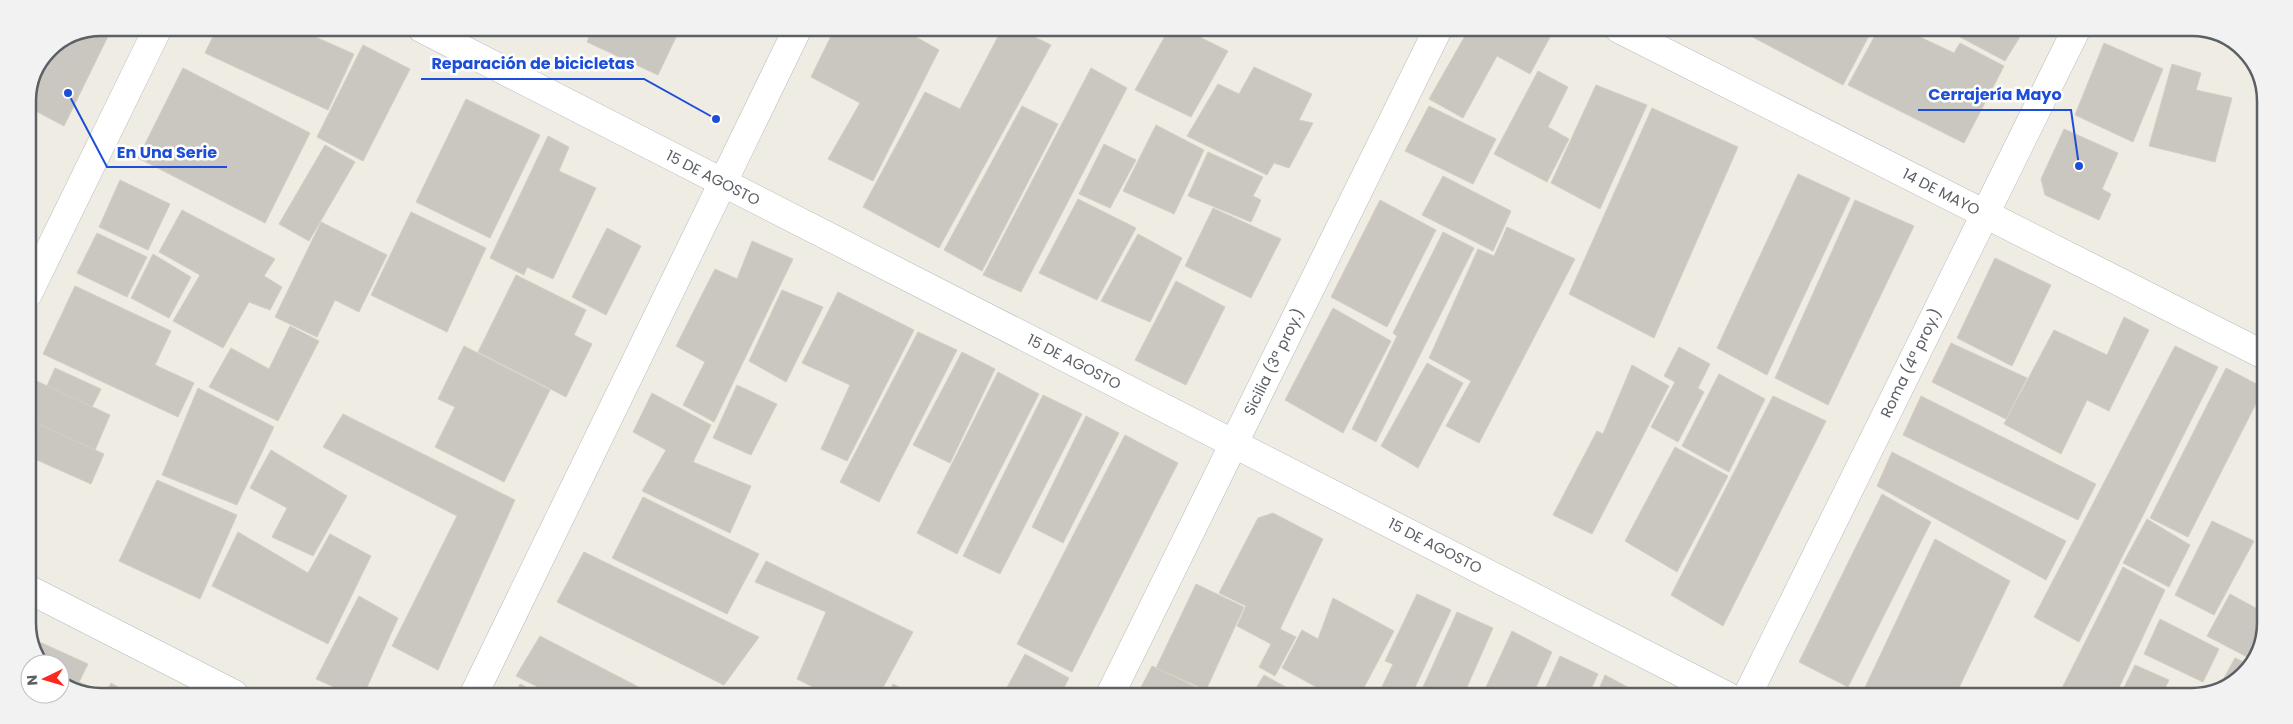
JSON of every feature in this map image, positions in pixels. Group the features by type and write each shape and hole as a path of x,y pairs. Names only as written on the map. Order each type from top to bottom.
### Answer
{"street":[{"path":"36,278 154,36"},
{"name":"15 DE AGOSTO","path":"437,36 1711,688"},
{"path":"477,688 794,36"},
{"name":"Sicilia (3ª proy.)","path":"1113,688 1435,36"},
{"name":"14 DE MAYO","path":"1633,36 2257,351"},
{"name":"Roma (4ª proy.)","path":"1751,688 2073,36"},
{"path":"36,594 222,688"}],"building":[{"path":"108,36 64,126 36,111 41,76 55,55 65,47 76,41"},
{"path":"213,36 313,36 354,54 328,110 205,53"},
{"path":"590,36 676,37 658,75 587,42"},
{"path":"831,36 914,36 939,50 873,181 828,159 860,103 811,77"},
{"path":"998,36 1032,36 1051,45 939,248 863,207 925,92 960,109"},
{"path":"1165,36 1197,36 1228,51 1191,117 1135,90"},
{"path":"1465,36 1550,37 1530,74 1497,56 1463,118 1429,99"},
{"path":"1751,36 1869,36 1843,85"},
{"path":"1875,36 1918,36 1954,53 1960,43 2004,66 1964,143 1848,85"},
{"path":"1958,36 2020,36 2005,61"},
{"path":"2104,43 2163,69 2133,142 2075,115"},
{"path":"363,45 410,69 363,161 317,137"},
{"path":"2172,64 2201,73 2196,90 2232,98 2215,162 2149,146"},
{"path":"1254,67 1312,94 1299,120 1313,123 1289,168 1274,163 1267,175 1187,136 1218,84 1239,94"},
{"path":"183,68 310,133 265,223 138,158"},
{"path":"1091,68 1127,88 1021,292 983,275"},
{"path":"1538,71 1568,87 1548,127 1569,139 1547,182 1494,154"},
{"path":"1596,85 1647,105 1600,209 1551,183"},
{"path":"466,99 540,135 490,238 416,202"},
{"path":"1022,106 1058,124 982,271 944,250"},
{"path":"1429,106 1496,139 1473,184 1405,151"},
{"path":"1652,108 1738,147 1654,338 1569,294"},
{"path":"1156,125 1204,150 1174,214 1123,191"},
{"path":"2064,129 2118,153 2102,189 2111,194 2099,220 2045,195 2041,179"},
{"path":"548,136 569,147 559,171 596,188 553,279 527,267 524,275 490,258"},
{"path":"1104,144 1136,160 1110,208 1079,194"},
{"path":"325,145 355,162 309,241 279,224"},
{"path":"1208,152 1263,177 1253,196 1261,200 1251,222 1188,196"},
{"path":"1798,174 1850,198 1767,375 1717,348"},
{"path":"1443,176 1511,211 1493,251 1422,215"},
{"path":"120,180 170,204 148,250 99,227"},
{"path":"1078,199 1136,228 1097,300 1039,273"},
{"path":"1380,200 1436,230 1387,327 1331,297"},
{"path":"1855,200 1914,226 1828,405 1775,378"},
{"path":"1213,208 1281,239 1251,298 1185,266"},
{"path":"182,210 275,259 264,276 282,287 270,310 249,302 223,348 173,321 200,275 159,252"},
{"path":"411,212 486,248 447,332 371,295"},
{"path":"321,222 387,255 359,312 335,300 317,337 275,317"},
{"path":"1507,227 1575,259 1479,443 1446,426 1471,381 1429,358 1478,249 1494,256"},
{"path":"607,228 641,246 606,315 572,297"},
{"path":"1443,232 1474,248 1376,442 1352,429 1397,336 1393,333"},
{"path":"97,233 147,257 127,297 77,273"},
{"path":"1138,234 1182,258 1150,322 1101,301"},
{"path":"752,241 793,259 714,422 683,405 705,362 676,346 715,269 737,279"},
{"path":"153,254 191,277 169,318 131,298"},
{"path":"1995,258 2051,285 2012,366 1957,338"},
{"path":"516,275 586,310 574,335 592,344 566,397 478,352"},
{"path":"1176,281 1225,307 1186,385 1135,360"},
{"path":"75,286 171,331 155,365 194,383 178,417 43,354"},
{"path":"782,290 823,307 786,382 749,361"},
{"path":"838,292 914,330 847,461 821,449 850,385 802,363"},
{"path":"1333,308 1391,341 1343,433 1285,400"},
{"path":"2124,317 2149,330 2109,411 2087,400 2061,454 2004,424 2054,330 2107,355"},
{"path":"290,326 319,341 278,421 209,387 231,348 269,369"},
{"path":"918,332 957,350 879,502 840,482"},
{"path":"1951,343 2027,378 2006,419 1932,382"},
{"path":"464,346 550,390 504,482 435,447 455,407 438,399"},
{"path":"2175,346 2218,367 2079,642 2034,617"},
{"path":"1679,347 1710,364 1698,388 1704,392 1678,442 1651,427 1675,382 1664,376"},
{"path":"962,352 995,369 950,463 913,445"},
{"path":"1427,363 1463,383 1418,468 1381,446"},
{"path":"1632,365 1669,386 1592,534 1553,515 1597,431 1603,434"},
{"path":"55,368 101,389 92,407 47,386"},
{"path":"2226,368 2257,384 2257,402 2188,537 2150,518"},
{"path":"998,372 1039,394 957,554 917,533"},
{"path":"1719,374 1765,399 1729,472 1682,446"},
{"path":"36,381 110,415 95,450 36,423"},
{"path":"737,385 777,404 751,455 713,438"},
{"path":"198,388 274,427 237,505 162,475"},
{"path":"652,393 711,425 693,462 751,486 730,533 642,491 666,450 633,432"},
{"path":"1043,395 1082,414 1000,574 963,556"},
{"path":"1773,396 1826,421 1723,626 1671,595"},
{"path":"1921,396 2096,484 2078,520 1903,435"},
{"path":"343,414 515,500 438,670 392,646 457,516 323,447"},
{"path":"1086,416 1119,433 1063,543 1032,527"},
{"path":"36,423 104,454 91,484 36,460"},
{"path":"1125,435 1178,463 1072,672 1017,644"},
{"path":"1675,447 1728,476 1677,572 1625,541"},
{"path":"271,450 347,496 313,556 272,537 287,508 250,488"},
{"path":"1892,452 2066,541 2046,580 1877,486"},
{"path":"157,480 237,515 200,599 119,561"},
{"path":"1882,494 1931,522 1848,687 1799,662"},
{"path":"643,497 759,554 727,614 612,558"},
{"path":"1273,513 1323,539 1280,629 1296,637 1275,676 1259,667 1271,644 1237,626 1246,606 1219,593 1258,518"},
{"path":"2147,519 2190,545 2169,587 2123,563"},
{"path":"2212,521 2254,541 2214,615 2175,595"},
{"path":"238,532 308,573 330,534 371,556 328,644 212,586"},
{"path":"1935,539 2010,581 1959,688 1865,688"},
{"path":"584,552 759,637 724,685 557,602"},
{"path":"766,561 913,632 883,688 815,688 797,679 826,612 755,582"},
{"path":"2123,567 2165,590 2119,688 2062,688"},
{"path":"1196,584 1244,607 1207,688 1201,688 1156,668"},
{"path":"1417,594 1451,610 1415,688 1381,688 1393,664 1385,661"},
{"path":"2230,594 2257,609 2255,639 2247,657 2207,636"},
{"path":"359,596 398,618 367,688 336,688 316,679"},
{"path":"1333,598 1394,631 1364,688 1318,688 1282,668 1302,630 1318,639"},
{"path":"1457,612 1493,628 1467,688 1423,688"},
{"path":"2160,619 2219,649 2203,682 2144,654"},
{"path":"1512,631 1552,652 1536,688 1486,688"},
{"path":"540,636 640,688 540,688 516,676"},
{"path":"40,642 66,654 44,654"},
{"path":"1025,654 1069,678 1064,688 1007,688"},
{"path":"70,656 88,664 79,682 90,687 70,680"},
{"path":"1560,656 1598,674 1592,688 1546,688"},
{"path":"2235,658 2244,662 2241,666 2223,679"},
{"path":"2135,665 2169,680 2165,688 2124,688"},
{"path":"1152,666 1198,688 1141,688"},
{"path":"1264,675 1287,688 1256,688"},
{"path":"1605,675 1629,688 1599,688"},
{"path":"111,683 120,688 108,688"},
{"path":"520,684 528,688 518,688"},
{"path":"893,684 901,688 891,688"}],"place":[{"name":"En Una Serie","path":"68,93"},
{"name":"Reparación de bicicletas","path":"716,119"},
{"name":"Cerrajería Mayo","path":"2079,166"}]}
